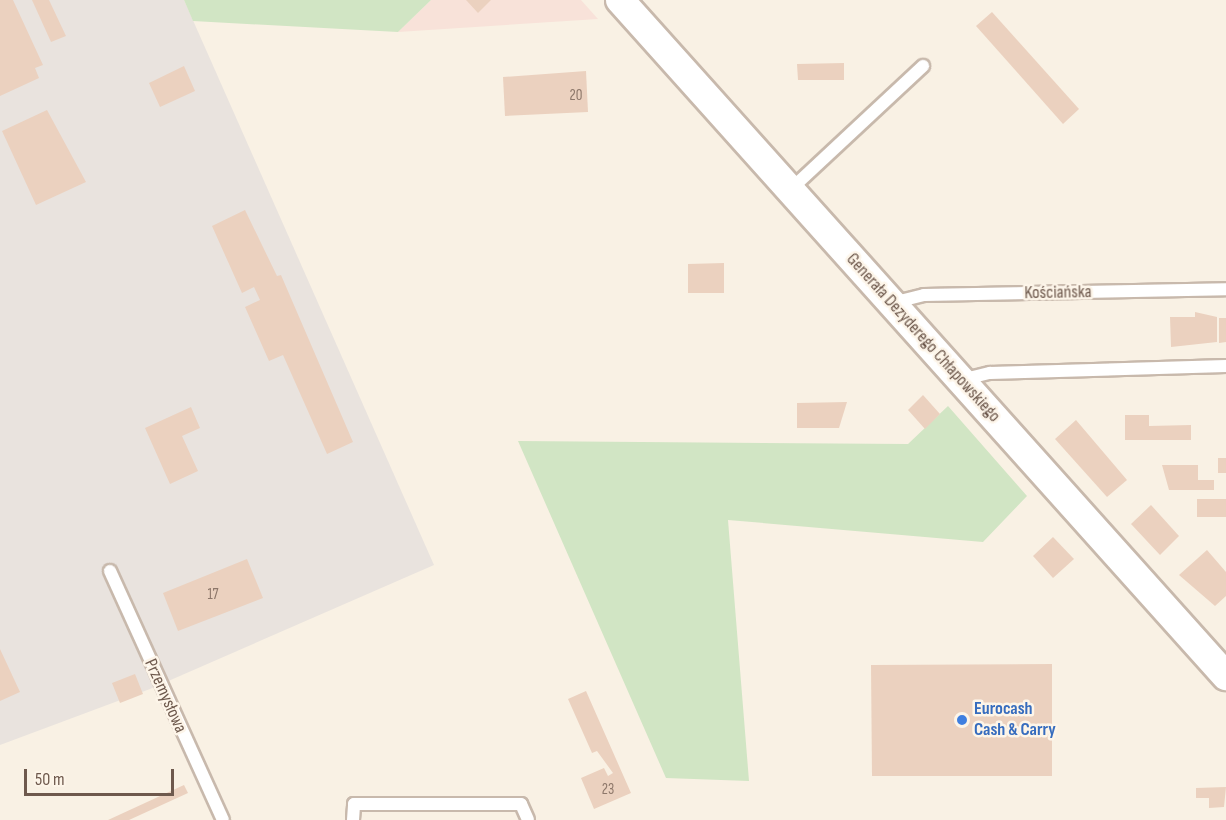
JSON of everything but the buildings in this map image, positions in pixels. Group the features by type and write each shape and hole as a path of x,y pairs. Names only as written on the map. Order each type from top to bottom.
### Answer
{"street":[{"name":"Generała Dezyderego Chłapowskiego","path":"620,0 1226,676"}],"lane":[{"path":"790,190 923,66"},
{"name":"Kościańska","path":"892,303 924,296 1226,289"},
{"path":"961,380 990,373 1226,366"},
{"name":"Przemysłowa","path":"110,571 223,820"},
{"path":"353,820 354,804 521,804 528,820"}],"shaded area":[{"path":"0,0 184,0 434,565 150,689 0,745"},
{"path":"431,0 581,0 598,19 398,32"}],"green space":[{"path":"184,0 431,0 398,32 193,21"},
{"path":"948,406 1027,496 983,542 728,520 749,781 666,778 518,441 908,444"}],"place":[{"name":"Eurocash Cash & Carry","path":"962,720"}]}
